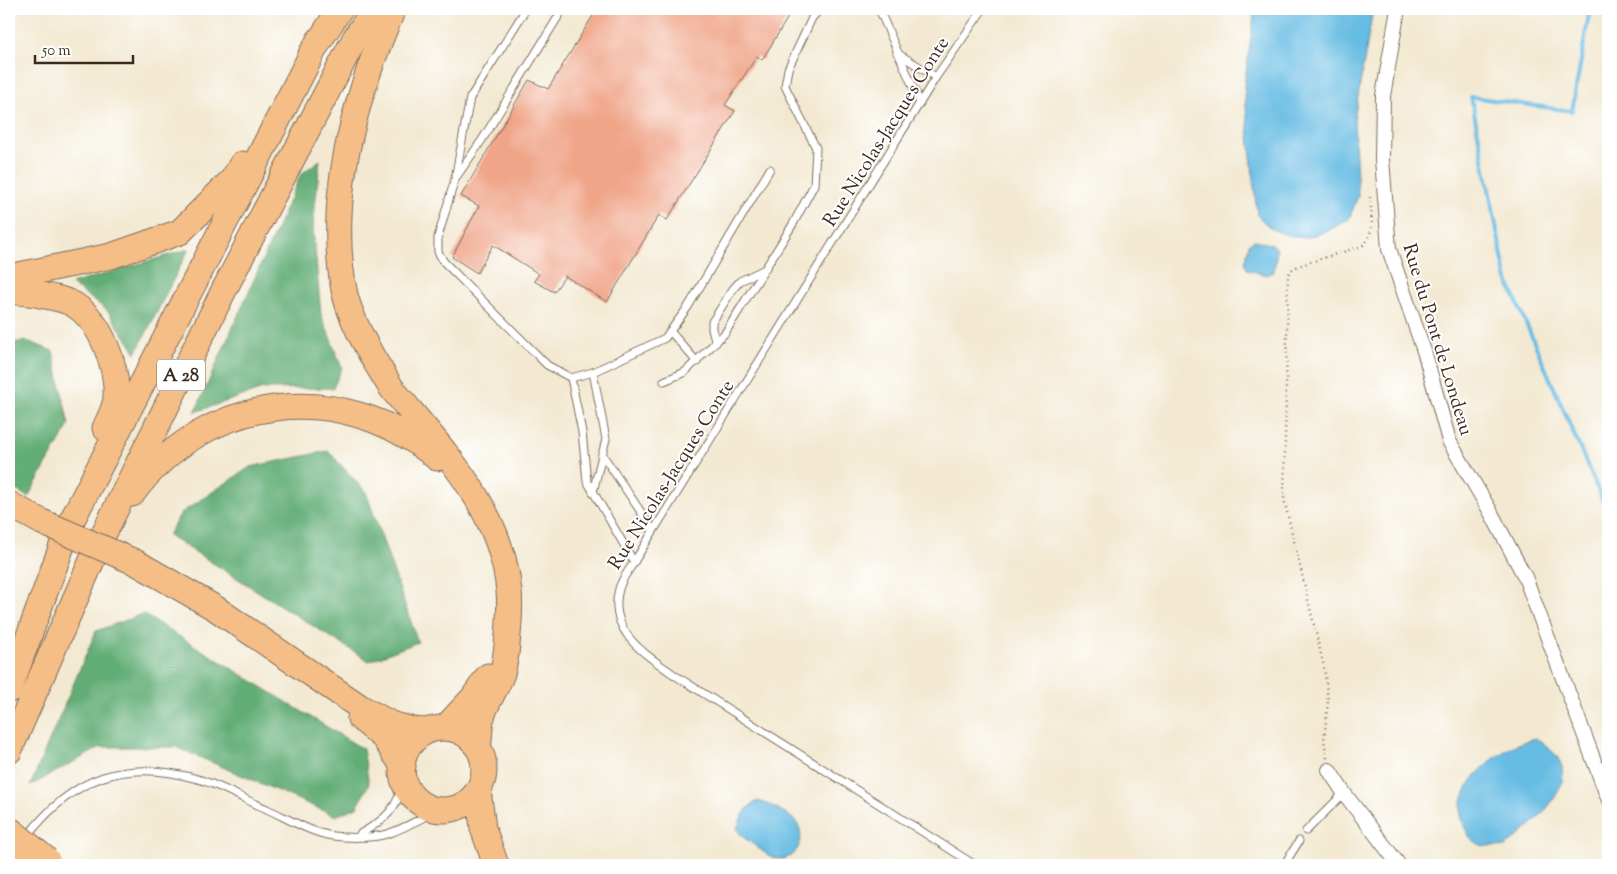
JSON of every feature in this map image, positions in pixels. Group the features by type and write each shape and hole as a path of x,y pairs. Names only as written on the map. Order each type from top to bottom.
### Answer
{"highway":[{"name":"A 28","path":"9,690 70,524 319,40 340,9"},
{"name":"A 28","path":"9,751 103,535 224,288 355,38 374,9"},
{"path":"393,9 372,57 347,150 338,229 344,291 362,339 391,388 471,486 490,519 503,560 509,593 506,645 502,674 481,722 482,734 478,748"},
{"path":"9,276 110,256 180,232 233,179 319,40"},
{"path":"9,292 42,295 76,305 101,334 114,369 116,400 70,524"},
{"path":"103,535 138,487 174,449 219,422 270,407 322,406 373,418 419,443 444,464 472,504 485,532 494,563 498,589 499,622 496,649 488,677 473,698 436,729 410,745 403,773"},
{"path":"9,504 39,527"},
{"path":"9,520 39,527 215,608 360,707 390,724 413,730 436,729 464,734 478,748 484,769 478,790 483,828 496,865"},
{"path":"133,569 365,722 384,738 403,773 409,791 418,800 429,807 448,808 464,804 478,790"},
{"path":"448,808 475,838 487,865"},
{"path":"9,829 51,862"},
{"path":"9,854 22,865"}],"street":[{"name":"Rue du Pont de Londeau","path":"1398,9 1383,96 1382,159 1389,249 1425,354 1449,441 1489,509 1525,577 1608,798"},
{"path":"1329,770 1344,793 1399,865"}],"lane":[{"path":"526,9 470,98 455,179 438,237 438,252 444,262 547,365 570,378 593,372 665,338 688,308 770,169"},
{"path":"455,179 482,140 563,9"},
{"path":"664,381 679,375 697,362 725,333 766,269 814,185 816,148 786,86 788,69 812,18 820,9"},
{"path":"879,9 896,52 920,103"},
{"name":"Rue Nicolas-Jacques Conte","path":"975,865 643,653 629,640 620,623 617,604 619,588 653,530 936,77 983,9"},
{"path":"896,52 936,77"},
{"path":"716,343 712,322 733,289 740,281 766,269"},
{"path":"670,331 697,362"},
{"path":"593,372 606,439 593,493"},
{"path":"570,378 582,432 587,482 634,562"},
{"path":"602,454 653,530"},
{"path":"9,860 53,806 78,788 104,776 136,769 170,772 203,780 307,827 333,836 383,835 448,808"},
{"path":"358,836 391,812 401,795 403,773"},
{"path":"1306,831 1344,793"},
{"path":"1284,865 1299,841"}],"path":[{"path":"1329,770 1324,740 1328,701 1324,667 1284,500 1288,277 1291,270 1298,266 1362,246 1367,242 1371,234 1370,189"}],"green space":[{"path":"320,160 313,227 321,314 342,368 333,388 263,389 195,412 301,174"},
{"path":"189,249 136,353 107,310 71,284"},
{"path":"27,341 53,351 69,425 28,497 9,486 9,343"},
{"path":"328,451 366,492 418,642 369,661 168,535 181,513 250,467"},
{"path":"143,614 363,749 369,784 357,807 336,816 176,747 101,747 30,786 96,631"}],"water":[{"path":"1255,9 1373,9 1354,120 1358,196 1349,219 1328,231 1304,238 1286,235 1270,228 1257,215 1244,87"},
{"path":"1255,240 1273,245 1277,249 1274,272 1267,275 1248,270 1245,264 1249,243"},
{"path":"1536,738 1553,751 1558,758 1563,774 1561,786 1546,810 1505,847 1484,846 1476,843 1465,829 1461,811 1463,797 1470,783 1481,770 1508,749"},
{"path":"758,801 783,812 799,826 801,839 799,845 792,855 787,858 780,859 768,855 743,837 737,829 744,812"}],"building":[{"path":"597,9 793,9 762,60 757,56 725,105 735,111 667,220 659,215 607,302 565,276 554,292 534,281 539,274 493,245 477,273 452,257 479,206 461,196 529,80 548,89"}],"waterway":[{"path":"1590,9 1572,111 1471,97 1506,277 1608,513"}]}
